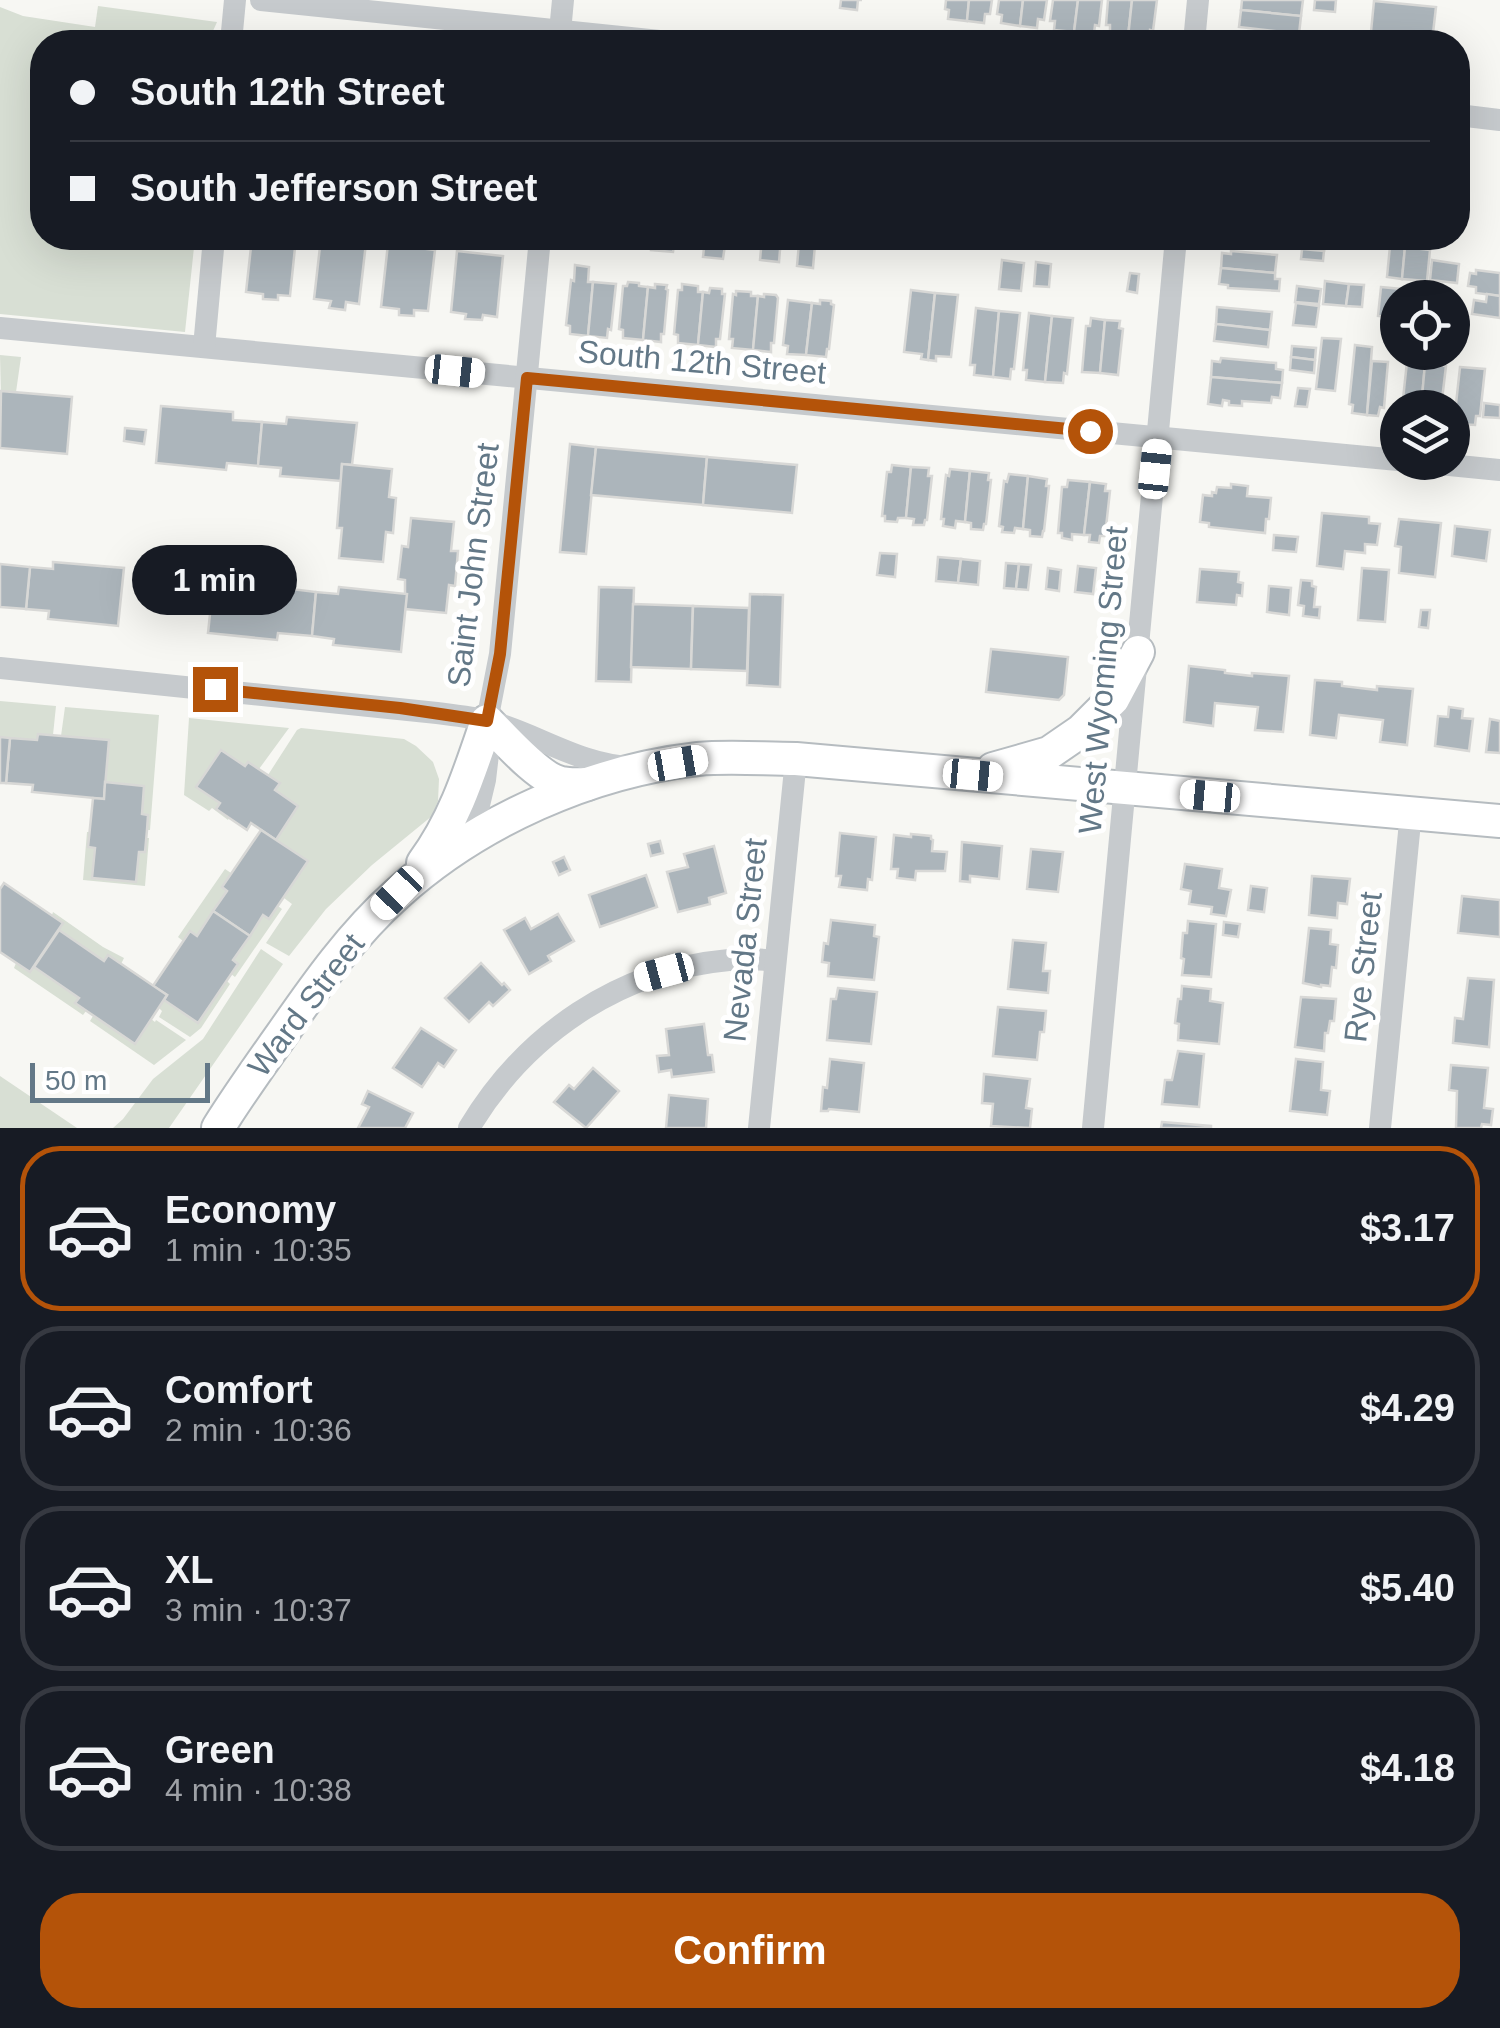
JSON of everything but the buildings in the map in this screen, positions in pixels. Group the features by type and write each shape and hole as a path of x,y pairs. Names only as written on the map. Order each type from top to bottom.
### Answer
{"main road":[{"path":"973,775 1049,754 1081,731 1113,700 1138,652"},
{"path":"397,893 440,839 460,798 487,721 551,780 591,784"},
{"name":"Ward Street","path":"218,1128 350,941 397,893 498,824 556,796 631,772 699,759 796,758 1500,821"}],"street":[{"path":"232,30 234,0"},
{"path":"261,0 503,30"},
{"path":"560,30 563,0"},
{"path":"1195,30 1198,0"},
{"path":"1470,117 1500,120"},
{"path":"204,347 213,250"},
{"name":"Saint John Street","path":"464,844 474,826 485,780 487,721 500,654 539,250"},
{"name":"West Wyoming Street","path":"1093,1128 1175,250"},
{"name":"South 12th Street","path":"0,328 1380,458"},
{"path":"1470,467 1500,470"},
{"path":"0,668 400,708 487,721 606,764 658,767"},
{"name":"Nevada Street","path":"759,1128 796,758"},
{"name":"Rye Street","path":"1380,1128 1411,812"},
{"path":"468,1128 525,1056 602,996 642,978 686,966 774,960"}],"shaded area":[{"path":"98,6 217,22 213,30 30,30 30,250 194,250 185,332 0,314 0,7 23,16 95,27"},
{"path":"0,355 21,357 16,392 2,391 1,396"},
{"path":"0,701 56,706 53,735 38,734 37,740 0,737"},
{"path":"65,707 159,715 150,830 148,815 142,814 144,786 105,782 109,740 61,736"},
{"path":"189,718 289,728 259,769 248,762 245,766 221,750 196,787 220,803 216,809 228,820 184,795"},
{"path":"301,728 404,739 433,762 439,779 438,801 432,816 326,909 289,956 266,943 292,904 284,898 308,862 276,840 298,806 275,790 279,783 268,775"},
{"path":"87,832 88,847 95,848 92,878 145,852 149,838 145,886 83,880"},
{"path":"225,869 231,873 222,886 227,891 197,936 183,941 178,937"},
{"path":"278,906 282,909 235,977 231,974 233,960 263,915 269,919"},
{"path":"53,912 124,958 121,964 108,955 104,961 59,930 63,923"},
{"path":"261,949 283,964 169,1128 113,1128 153,1079 203,1039"},
{"path":"16,963 30,972 34,967 79,998 75,1003 86,1011 83,1015 14,968"},
{"path":"227,981 230,984 201,1028 190,1037 159,1017 164,1000 198,1023"},
{"path":"93,1016 134,1044 151,1019 186,1040 154,1065 90,1021"},
{"path":"0,1076 77,1128 0,1128"}],"route":[{"path":"215,689 487,721 500,654 527,378 1090,431"}]}
